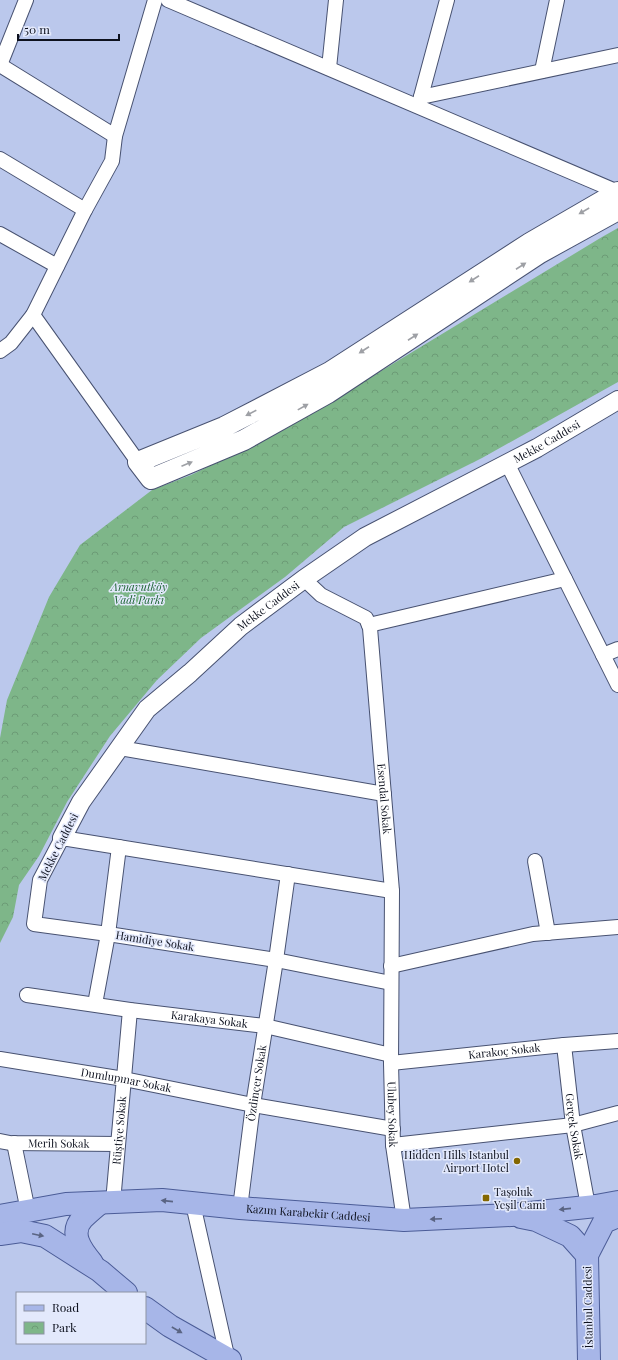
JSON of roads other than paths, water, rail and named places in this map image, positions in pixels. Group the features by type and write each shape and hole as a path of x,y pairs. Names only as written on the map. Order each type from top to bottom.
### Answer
{"main road":[{"path":"618,192 530,243 330,372 224,427 138,462 151,480 244,440 328,393 540,253 618,210"},
{"name":"Kazım Karabekir Caddesi","path":"0,1216 66,1204 162,1200 240,1208 404,1220 511,1215 618,1202"},
{"path":"100,1271 82,1250 77,1240 76,1230 81,1219 106,1203"},
{"path":"511,1215 536,1220 570,1236 588,1255 604,1222 618,1216"},
{"path":"0,1234 21,1231 45,1236 100,1271 125,1292"},
{"name":"İstanbul Caddesi","path":"588,1255 589,1360"},
{"path":"146,1309 170,1326 228,1360"}],"street":[{"path":"26,0 0,65 115,136"},
{"path":"4,344 33,315 85,210 112,161 115,136 155,0"},
{"path":"168,0 329,68 420,102 618,192"},
{"path":"329,68 336,0"},
{"path":"420,102 447,0"},
{"path":"542,71 557,0"},
{"path":"420,102 542,71 618,55"},
{"path":"0,159 85,210"},
{"path":"0,234 57,266"},
{"path":"33,315 138,462"},
{"name":"Mekke Caddesi","path":"34,924 40,880 81,802 146,709 190,673 241,626 364,537 537,448 618,400"},
{"path":"507,463 618,685"},
{"path":"304,579 321,595 366,618 369,625 565,579"},
{"name":"Esendal Sokak","path":"369,625 392,891 391,1059"},
{"path":"603,655 618,649"},
{"path":"120,748 384,794"},
{"path":"62,838 392,891"},
{"path":"95,1004 108,934 119,847"},
{"path":"535,861 548,933"},
{"name":"Özdinçer Sokak","path":"240,1208 253,1105 288,874"},
{"name":"Hamidiye Sokak","path":"34,924 276,960 391,983"},
{"path":"391,966 533,934 618,928"},
{"name":"Karakaya Sokak","path":"27,995 130,1010 265,1026 391,1059"},
{"name":"Rüştiye Sokak","path":"106,1203 118,1144 130,1010"},
{"name":"Karakoç Sokak","path":"391,1059 618,1041"},
{"name":"Gerçek Sokak","path":"564,1045 573,1125 588,1206"},
{"name":"Dumlupınar Sokak","path":"0,1058 124,1079 253,1105 393,1129"},
{"name":"Ulubey Sokak","path":"391,1059 393,1145 404,1220"},
{"path":"393,1145 573,1125 618,1113"},
{"path":"7,1142 28,1212"},
{"name":"Merih Sokak","path":"7,1142 118,1144"},
{"path":"193,1204 228,1360"}],"place":[{"name":"Hidden Hills Istanbul Airport Hotel","path":"517,1161"},
{"name":"Taşoluk Yeşil Cami","path":"486,1198"}],"park label":[{"name":"Arnavutköy Vadi Parkı","path":"139,593"}]}
